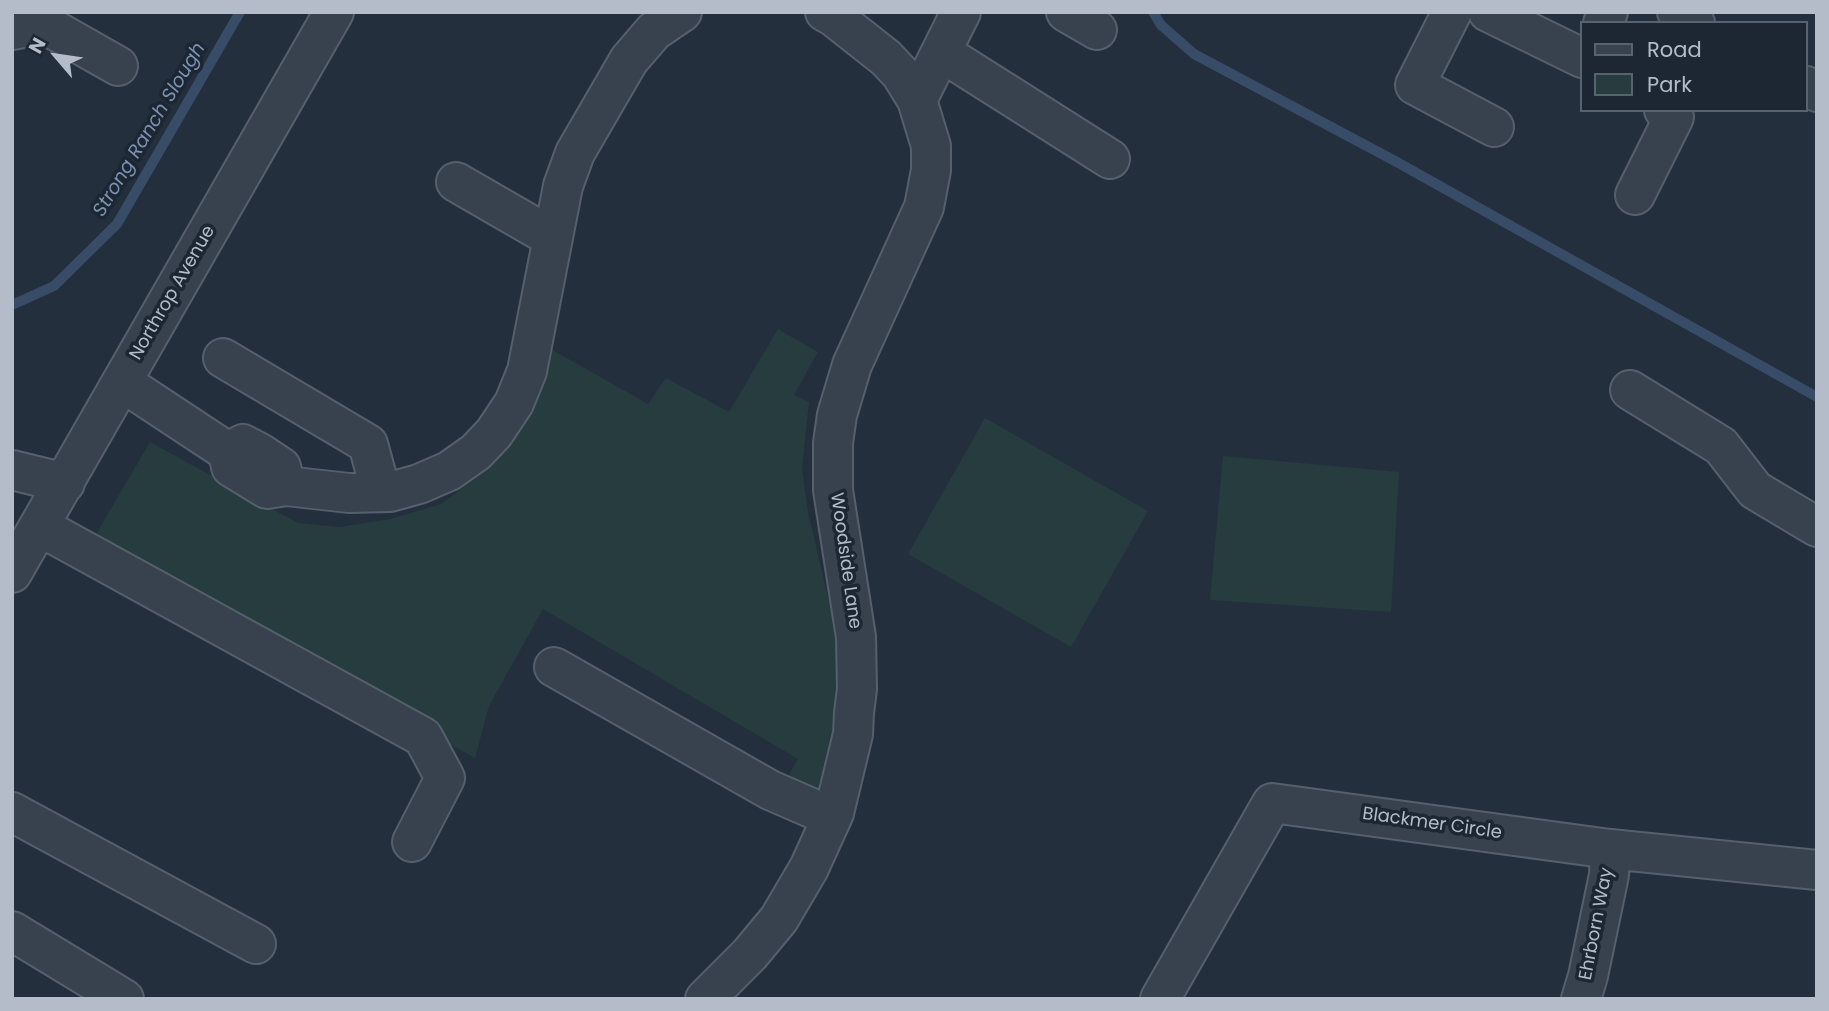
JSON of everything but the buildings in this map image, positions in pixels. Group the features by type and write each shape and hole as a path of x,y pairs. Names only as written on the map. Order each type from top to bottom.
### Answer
{"street":[{"name":"Northrop Avenue","path":"12,573 334,12"},
{"path":"122,382 228,452 231,467 267,489 286,486 349,493 390,492 419,484 449,471 476,452 494,433 514,403 527,370 563,186 575,153 629,60 654,31 682,12"},
{"name":"Woodside Lane","path":"705,999 750,954 779,919 809,868 832,817 853,734 857,689 856,637 833,490 833,443 837,415 852,365 924,207 931,170 930,146 917,100 901,74 886,58 825,12"},
{"path":"917,100 961,12"},
{"path":"1452,12 1415,85 1494,127"},
{"path":"1488,12 1580,57"},
{"path":"12,30 44,24 118,66"},
{"path":"941,52 1110,159"},
{"path":"1635,195 1674,117 1667,112"},
{"path":"456,181 553,238"},
{"path":"223,358 368,444 381,492"},
{"path":"1630,390 1721,446 1755,490 1817,527"},
{"path":"12,470 65,483"},
{"path":"39,526 423,737 446,778 412,842"},
{"path":"554,667 770,790 832,817"},
{"name":"Blackmer Circle","path":"1160,999 1272,803 1610,849 1817,870"},
{"path":"12,812 256,944"},
{"name":"Ehrborn Way","path":"1581,999 1609,875 1610,849"},
{"path":"12,931 124,999"}],"green space":[{"path":"778,329 818,352 794,395 809,402 802,469 808,512 834,623 838,666 838,707 826,780 816,799 783,785 798,759 543,609 489,706 475,758 91,543 150,442 298,523 339,527 390,519 441,504 489,468 522,422 549,348 648,404 666,378 729,412"},
{"path":"985,418 1148,511 1071,647 908,554"},
{"path":"1223,456 1399,472 1391,612 1210,600"}],"waterway":[{"name":"Strong Ranch Slough","path":"12,305 54,286 117,224 240,12"},
{"path":"1153,12 1161,25 1194,54 1395,161 1817,397"}]}
